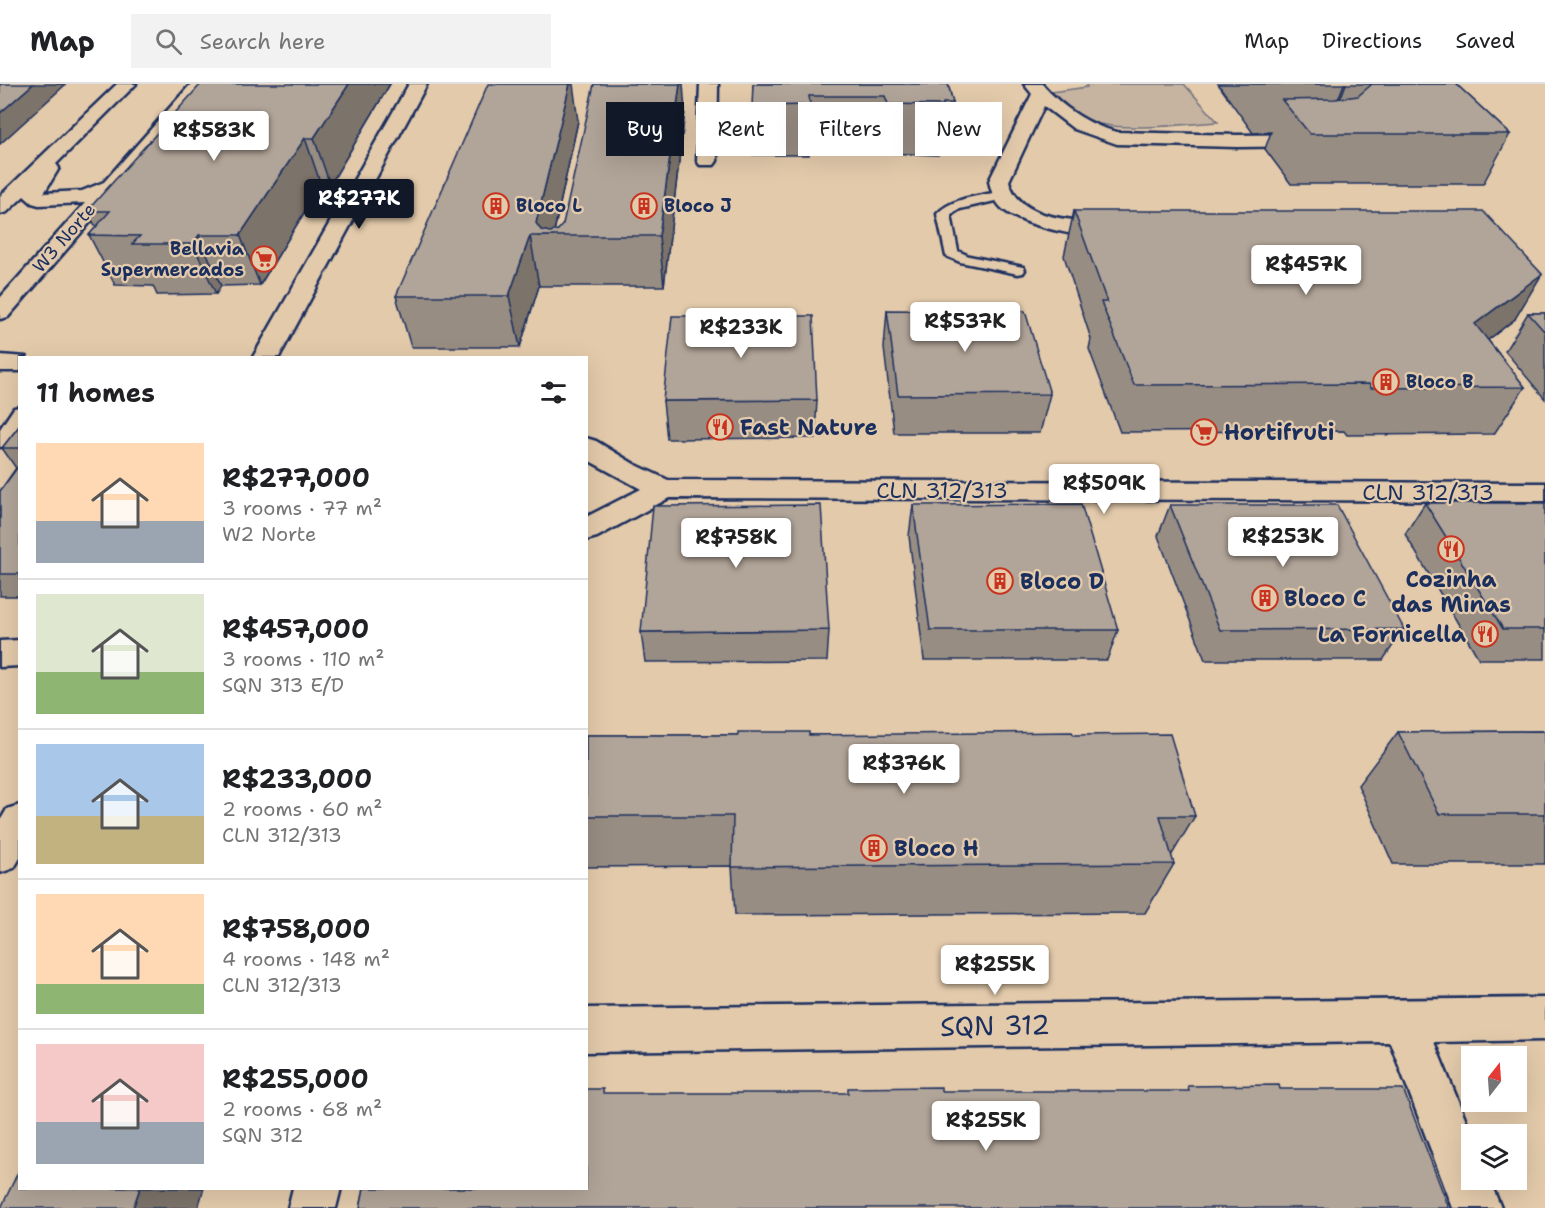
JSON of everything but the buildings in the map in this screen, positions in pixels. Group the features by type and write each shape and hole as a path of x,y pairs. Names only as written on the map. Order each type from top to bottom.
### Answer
{"street":[{"path":"0,208 127,84"},
{"name":"W3 Norte","path":"0,312 201,84"},
{"path":"267,356 418,84"},
{"path":"707,160 709,84"},
{"path":"1130,232 1096,230 1047,221 1012,206 1003,195 999,181 1037,89 1076,123 1097,134 1117,138 1237,141 1316,140 1338,136 1341,132 1340,124 1309,84"},
{"path":"70,140 32,193 39,199 66,199 85,197 108,187"},
{"path":"0,363 18,363"},
{"path":"588,448 624,471 664,489"},
{"path":"588,529 664,489"},
{"name":"CLN 312/313","path":"664,489 1545,492"},
{"path":"0,654 18,653"},
{"path":"0,856 18,824"},
{"name":"SQN 312","path":"588,1030 1545,1019"},
{"path":"1404,1022 1477,1208"},
{"path":"312,1208 316,1190"}],"lane":[{"path":"1003,195 955,206 944,214 951,253 965,259 1018,270"},
{"path":"0,442 18,415"}],"shaded area":[{"path":"1087,84 1184,84 1218,122 1151,127 1102,124 1080,118 1063,108 1051,92 1087,87"}],"place":[{"name":"Bloco L","path":"496,206"},
{"name":"Bloco J","path":"644,206"},
{"name":"Bellavia Supermercados","path":"264,259"},
{"name":"Bloco B","path":"1386,382"},
{"name":"Fast Nature","path":"720,427"},
{"name":"Hortifruti","path":"1204,432"},
{"name":"Cozinha das Minas","path":"1451,549"},
{"name":"Bloco D","path":"1000,581"},
{"name":"Bloco C","path":"1265,598"},
{"name":"La Fornicella","path":"1485,634"},
{"name":"Bloco H","path":"874,848"}]}
